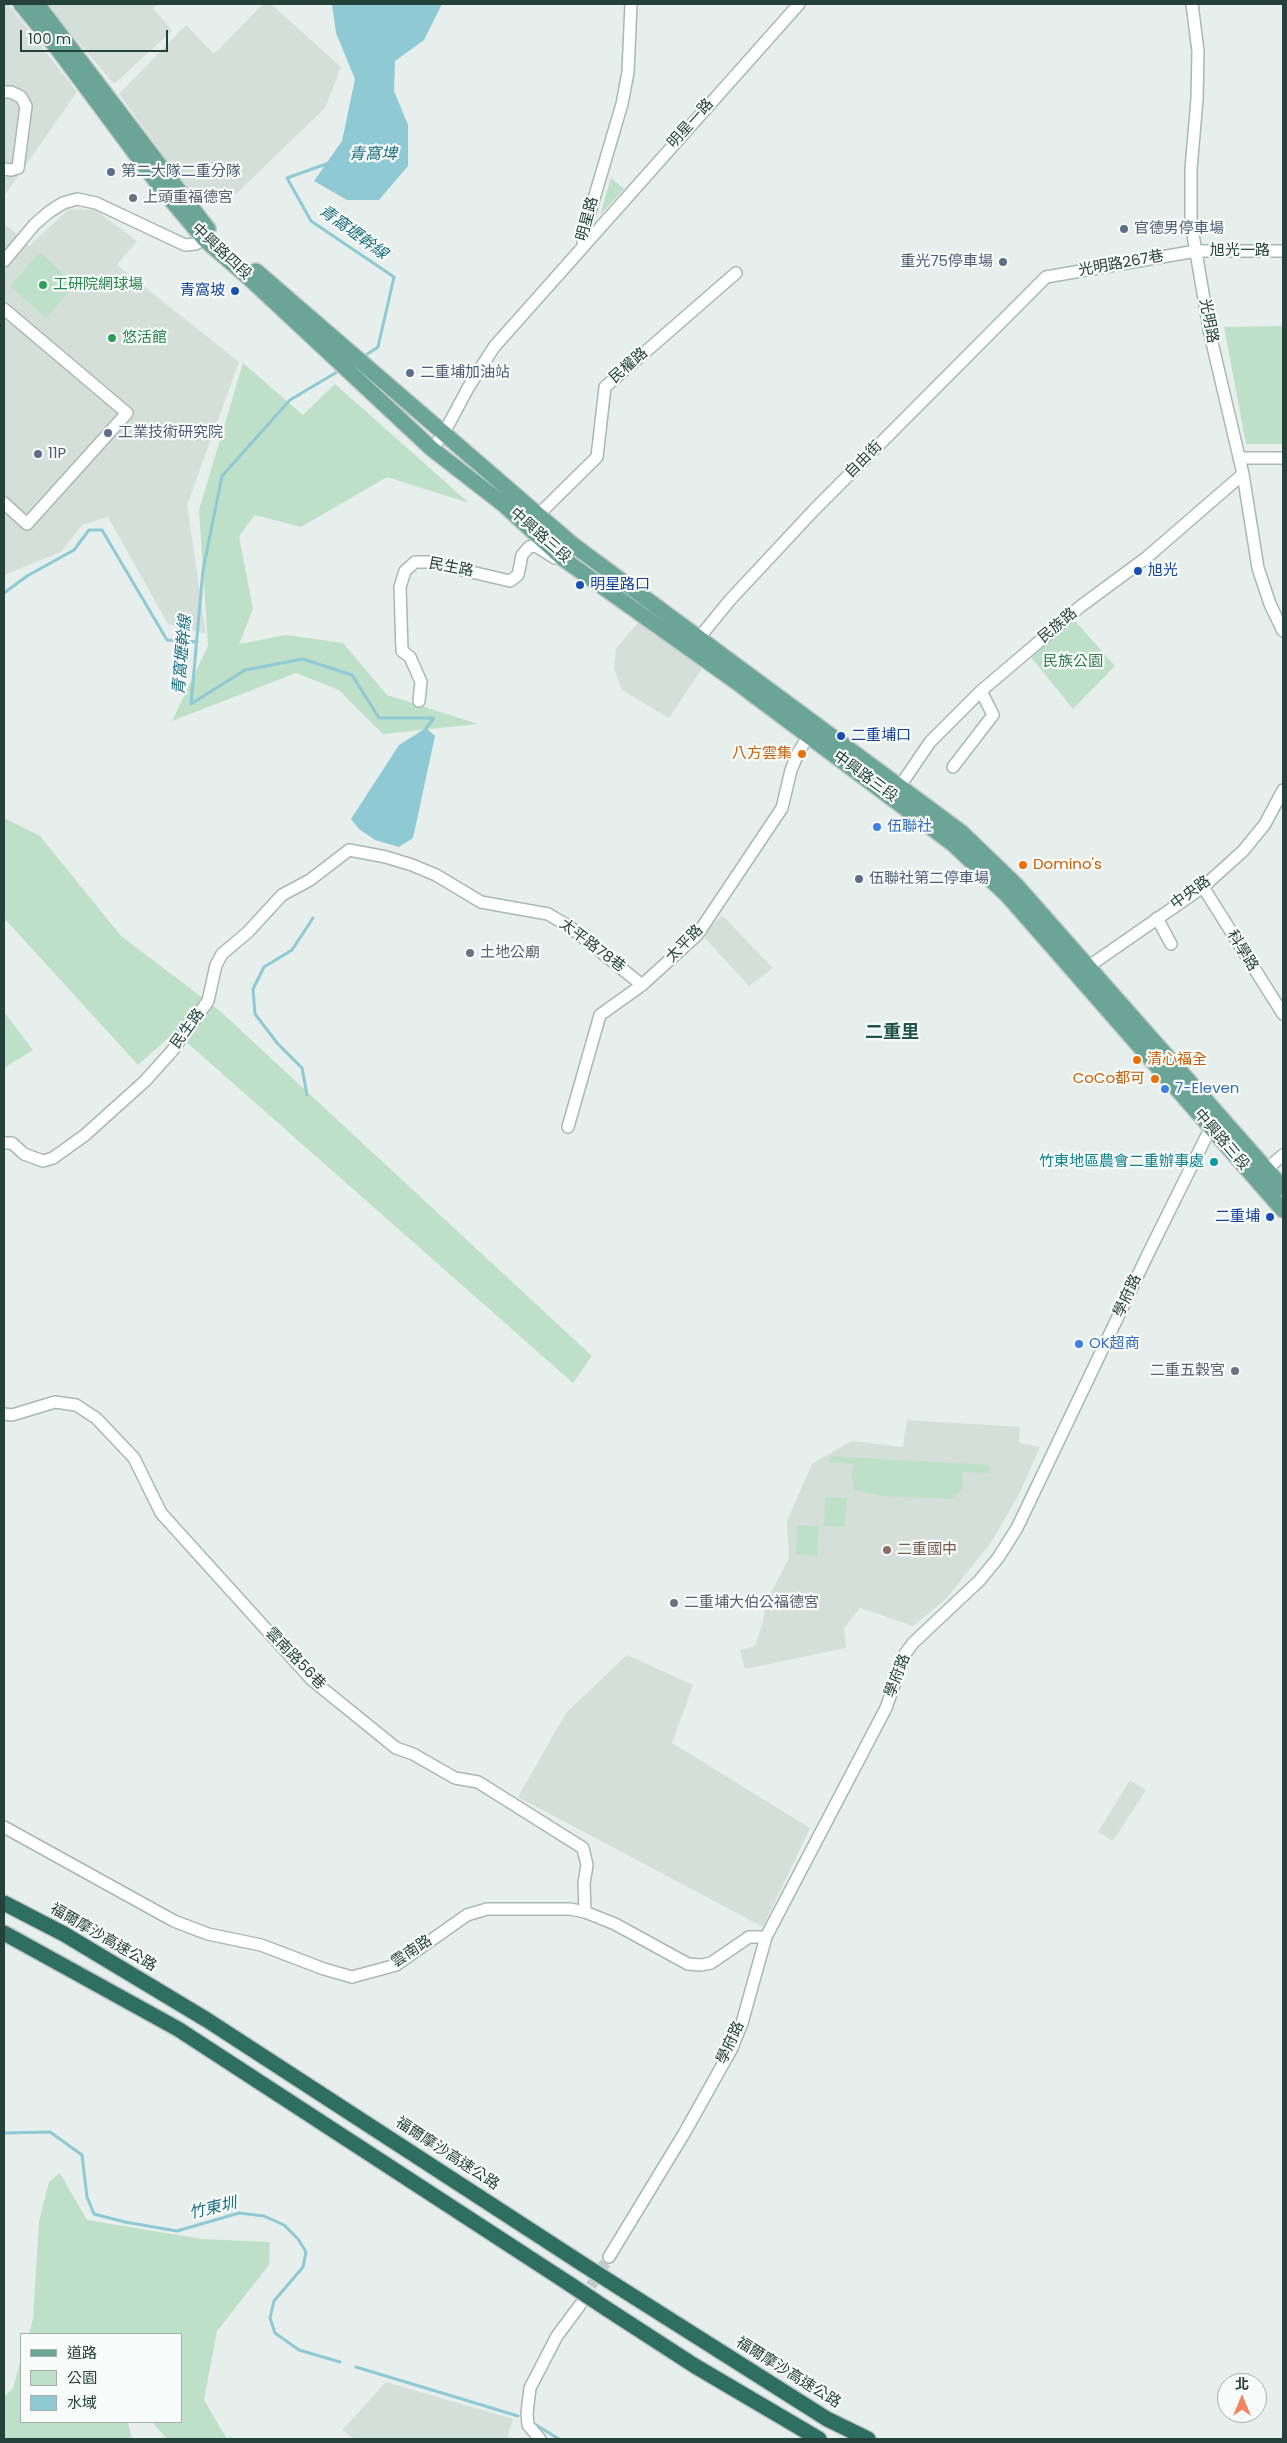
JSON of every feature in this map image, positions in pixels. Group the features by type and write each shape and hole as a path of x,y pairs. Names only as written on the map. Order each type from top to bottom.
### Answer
{"highway":[{"name":"福爾摩沙高速公路","path":"4,1904 64,1934 207,2020 620,2288 827,2418 868,2439"},
{"path":"4,1933 178,2029 695,2366 819,2439"}],"main road":[{"name":"中興路四段","path":"20,4 62,56 160,188 249,278 432,449"},
{"name":"中興路四段","path":"37,4 207,236 444,433"},
{"name":"中興路三段","path":"444,433 572,544 694,644 897,791 961,832 996,866 1082,970 1216,1122 1267,1169 1283,1188"},
{"name":"中興路三段","path":"432,449 503,504 562,558 694,644"},
{"name":"中興路三段","path":"1216,1122 1255,1179 1283,1210"}],"street":[{"name":"明星路","path":"432,449 444,433 494,347 584,244 585,229 622,104 628,72 631,4"},
{"name":"明星一路","path":"584,244 799,4"},
{"name":"光明路","path":"1192,4 1198,51 1198,99 1191,169 1191,223 1210,334 1243,474 1258,568 1270,604 1283,631"},
{"path":"4,92 11,92 21,98 26,106 18,168 4,169"},
{"path":"4,261 35,224 49,212 63,203 77,199 96,203 185,245 196,244 207,236"},
{"name":"旭光一路","path":"1196,250 1283,251"},
{"name":"光明路267巷","path":"1046,277 1196,250"},
{"name":"民權路","path":"527,527 597,457 605,387 736,273"},
{"name":"自由街","path":"694,644 730,600 814,510 1046,277"},
{"path":"4,309 127,413 27,524 4,502"},
{"path":"1239,458 1283,458"},
{"name":"民族路","path":"897,791 930,742 981,691 1081,606 1146,558 1243,474"},
{"path":"562,558 572,544"},
{"name":"民生路","path":"419,701 421,682 410,657 402,651 400,587 405,572 414,562 429,562 510,581 518,575 522,555 529,547 536,546 555,558 562,558"},
{"path":"953,767 993,715 981,691"},
{"name":"太平路","path":"568,1127 600,1015 642,985 697,934 774,823 782,808 791,770 799,751 812,731"},
{"name":"中央路","path":"1082,970 1203,887 1243,851 1265,824 1283,790"},
{"name":"民生路","path":"4,1143 12,1143 32,1159 43,1161 53,1158 85,1135 145,1081 172,1052 208,1001 216,965 222,954 248,932 282,895 310,880 349,850"},
{"name":"太平路78巷","path":"349,850 386,857 412,865 444,879 481,902 548,914 570,927 642,985"},
{"name":"科學路","path":"1203,887 1283,1014"},
{"path":"1157,918 1171,944"},
{"name":"學府路","path":"609,2257 685,2132 732,2048 742,2023 766,1937 886,1708 905,1654 913,1642 979,1582 998,1558 1017,1528 1216,1122"},
{"path":"1255,1179 1283,1155"},
{"name":"雲南路56巷","path":"4,1414 12,1415 54,1402 76,1405 96,1418 134,1458 161,1513 312,1680 396,1748 420,1757 455,1778 478,1782 583,1848 587,1864 584,1883 585,1912"},
{"name":"雲南路","path":"4,1827 174,1921 208,1934 261,1945 324,1969 352,1977 396,1965 467,1915 486,1909 570,1909 585,1912 615,1924 688,1964 701,1966 711,1963 748,1937 766,1937"},
{"path":"540,2439 528,2425 526,2413 530,2388 557,2336 580,2305"}],"shaded area":[{"path":"4,4 8,4 77,92 4,196"},
{"path":"158,4 153,8 172,31 114,84 47,5"},
{"path":"263,4 271,4 341,67 325,108 236,194 205,189 196,200 119,94 186,25 214,54"},
{"name":"工業技術研究院","path":"69,209 95,210 137,241 117,265 239,362 187,505 206,634 168,624 108,517 82,525 61,552 4,575 4,223 29,246"},
{"path":"639,622 703,667 669,718 622,690 614,669 616,648"},
{"path":"722,915 773,968 749,986 703,936"},
{"name":"二重國中","path":"907,1420 1020,1427 1019,1443 1040,1447 1019,1494 992,1541 947,1598 913,1626 860,1608 844,1628 846,1648 745,1669 740,1650 755,1646 763,1621 766,1602 789,1558 787,1521 812,1464 851,1441 903,1447"},
{"path":"627,1655 693,1685 672,1743 810,1828 763,1927 518,1797 566,1713"},
{"path":"1130,1780 1146,1790 1113,1841 1098,1832"},
{"path":"386,2382 513,2419 507,2439 355,2439 342,2430"}],"green space":[{"path":"611,178 624,189 600,215"},
{"name":"工研院網球場","path":"40,252 75,285 46,318 10,286"},
{"path":"1283,326 1283,444 1246,444 1224,327"},
{"path":"243,363 303,415 335,384 469,503 387,477 301,527 255,515 239,536 253,609 239,644 286,635 343,643 387,695 478,724 383,734 339,690 296,673 172,721 208,646 199,510"},
{"name":"民族公園","path":"1069,614 1115,666 1073,709 1026,651"},
{"path":"4,818 40,836 121,936 220,1011 592,1356 573,1383 175,1032 138,1065 4,918"},
{"path":"4,1012 33,1050 4,1068"},
{"path":"830,1456 990,1465 990,1473 962,1472 963,1488 952,1499 882,1496 854,1490 851,1472 855,1464 829,1462"},
{"path":"825,1497 847,1498 845,1527 824,1526"},
{"path":"797,1525 818,1526 817,1556 796,1555"},
{"path":"60,2173 87,2220 202,2239 270,2242 269,2265 217,2331 204,2400 227,2439 167,2439 153,2423 182,2423 182,2333 29,2333 33,2319 39,2222 49,2182"},
{"path":"20,2363 20,2423 128,2423 132,2439 4,2439 4,2397 13,2388"}],"water":[{"name":"青窩埤","path":"332,4 442,4 424,40 395,61 394,91 408,125 408,166 379,200 347,200 314,181 342,141 355,79 336,33"},
{"path":"426,728 435,736 413,838 399,847 375,840 359,829 351,819 399,745"}],"waterway":[{"name":"青窩壢幹線","path":"329,163 287,178 311,221 394,277 378,347 363,357"},
{"name":"青窩壢幹線","path":"337,372 290,400 222,476 203,570 191,704 245,670 303,659 352,675 379,718 434,718 426,728"},
{"path":"4,593 27,576 74,550 89,530 102,530 167,640 197,642"},
{"path":"307,1095 302,1068 278,1044 255,1014 253,989 264,967 292,950 313,918"},
{"name":"竹東圳","path":"4,2133 50,2132 82,2155 87,2197 94,2214 125,2222 177,2231 239,2213 264,2216 284,2225 298,2239 306,2252 303,2267 274,2301 270,2318 275,2333 299,2350 340,2362"},
{"name":"竹東圳","path":"356,2367 518,2416"},
{"name":"竹東圳","path":"536,2425 559,2439"}],"tunnel":[{"path":"582,2300 609,2257"}],"place":[{"name":"第二大隊二重分隊","path":"111,172"},
{"name":"上頭重福德宮","path":"133,198"},
{"name":"官德男停車場","path":"1124,229"},
{"name":"重光75停車場","path":"1003,262"},
{"name":"工研院網球場","path":"43,285"},
{"name":"青窩坡","path":"235,291"},
{"name":"悠活館","path":"112,338"},
{"name":"二重埔加油站","path":"410,373"},
{"name":"工業技術研究院","path":"108,433"},
{"name":"11P","path":"38,454"},
{"name":"旭光","path":"1138,571"},
{"name":"明星路口","path":"580,585"},
{"name":"二重埔口","path":"841,736"},
{"name":"八方雲集","path":"802,754"},
{"name":"伍聯社","path":"877,827"},
{"name":"Domino's","path":"1023,865"},
{"name":"伍聯社第二停車場","path":"859,879"},
{"name":"土地公廟","path":"470,953"},
{"name":"清心福全","path":"1137,1060"},
{"name":"CoCo都可","path":"1155,1079"},
{"name":"7-Eleven","path":"1165,1089"},
{"name":"竹東地區農會二重辦事處","path":"1214,1162"},
{"name":"二重埔","path":"1270,1217"},
{"name":"OK超商","path":"1079,1344"},
{"name":"二重五穀宮","path":"1235,1371"},
{"name":"二重國中","path":"887,1550"},
{"name":"二重埔大伯公福德宮","path":"674,1603"}],"district":[{"name":"二重里","path":"892,1033"}]}
